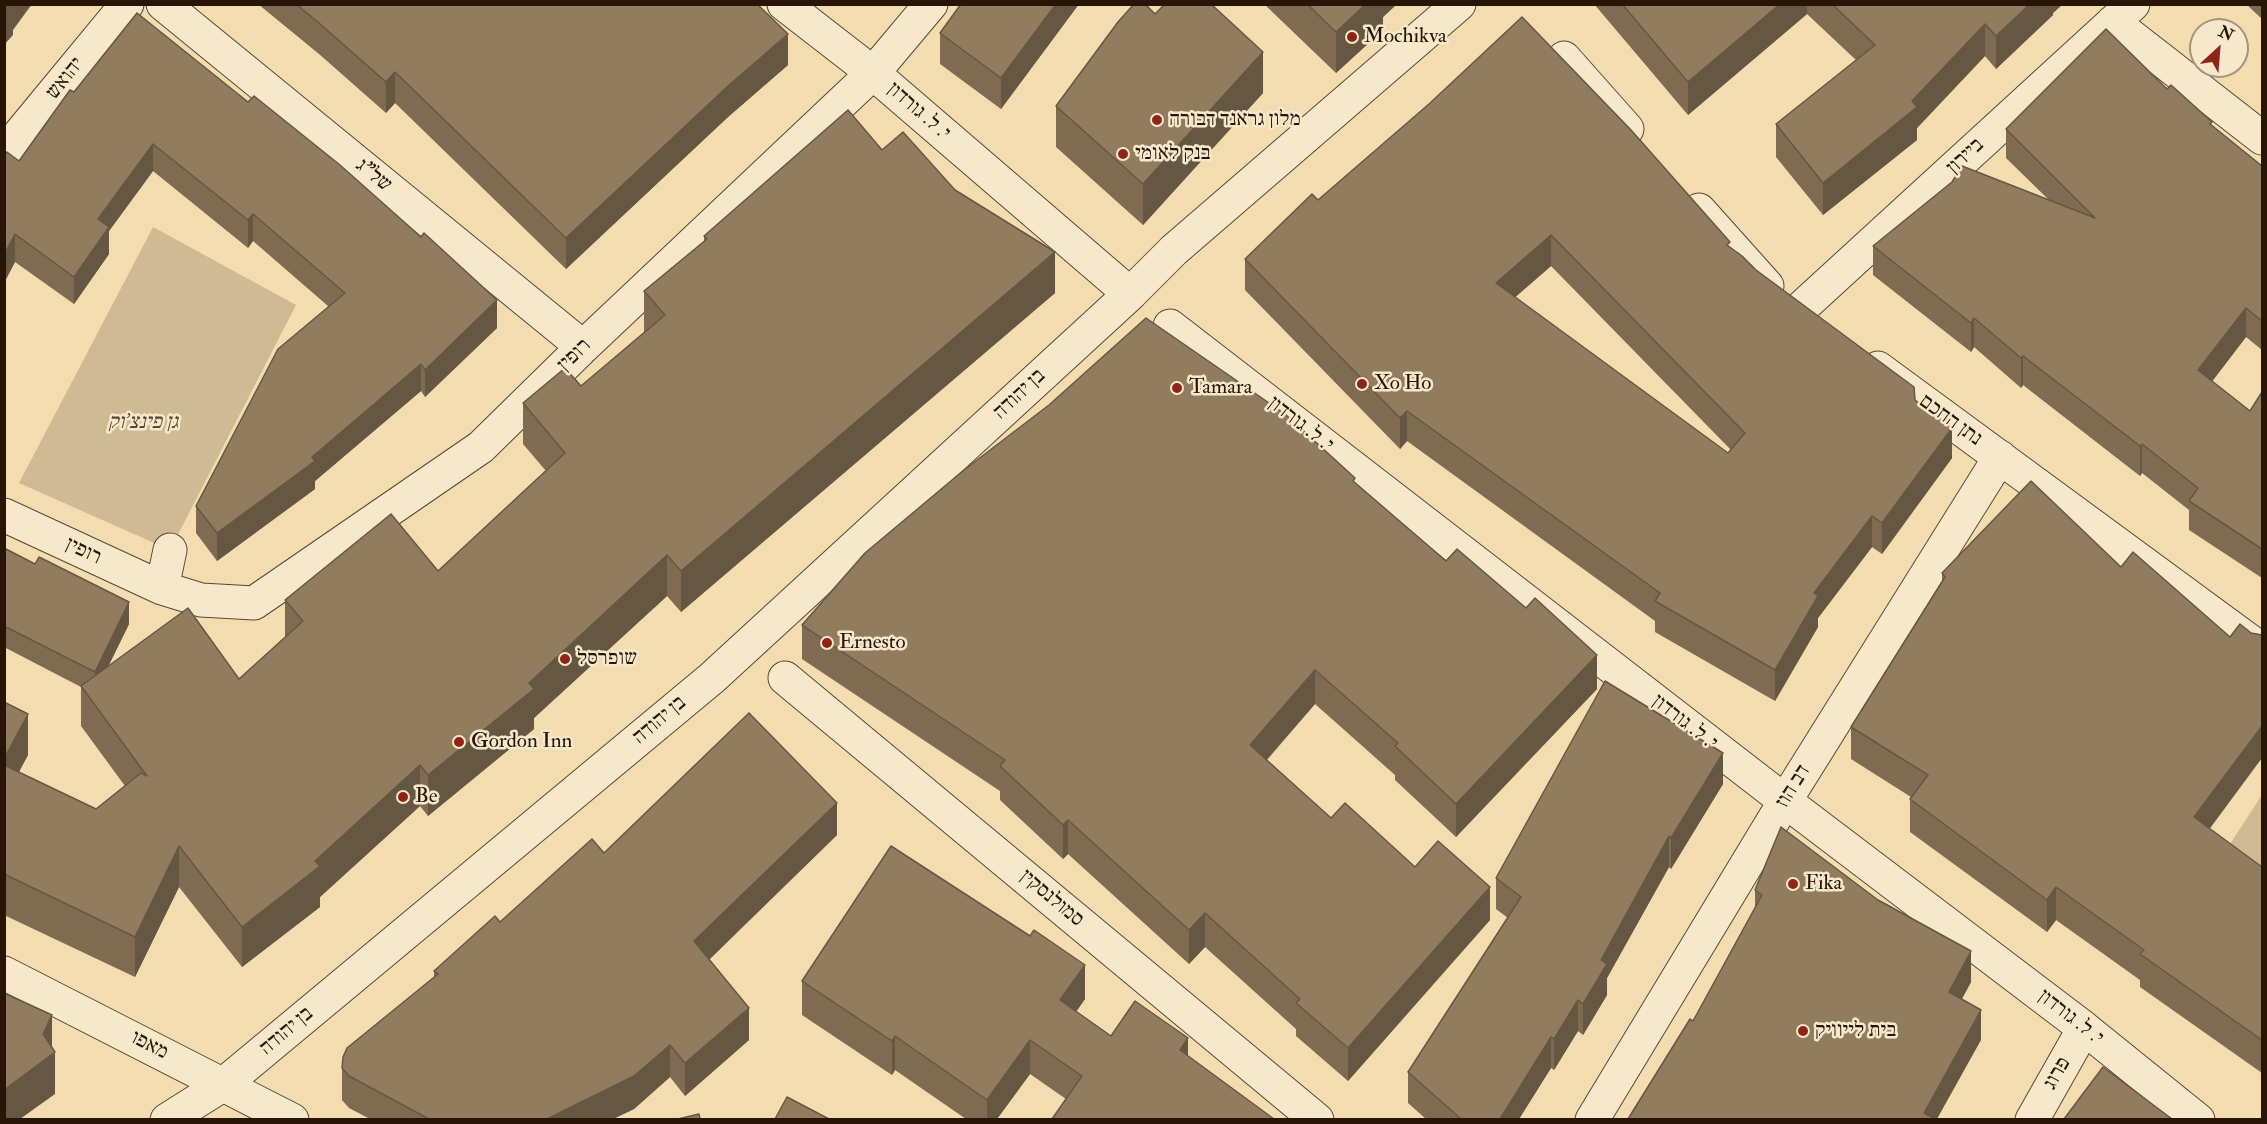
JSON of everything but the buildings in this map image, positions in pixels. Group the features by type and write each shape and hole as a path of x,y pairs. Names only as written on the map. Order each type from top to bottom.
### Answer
{"street":[{"name":"יהואש","path":"4,153 127,4"},
{"name":"של\"ג","path":"163,4 583,347"},
{"name":"י. ל. גורדון","path":"784,4 873,73 1130,294"},
{"name":"רופין","path":"4,515 162,588 201,600 254,603 481,447 583,347 873,73 931,4"},
{"name":"בן יהודה","path":"167,1119 224,1084 712,678 1130,294 1174,250 1459,4"},
{"path":"2122,13 2262,138"},
{"name":"ביירון","path":"1799,310 2122,13"},
{"path":"1564,58 1650,155"},
{"path":"1682,190 1767,286 1828,331"},
{"name":"י. ל. גורדון","path":"1170,326 1785,801 2084,1028 2198,1119"},
{"name":"נתן החכם","path":"1856,352 2262,650"},
{"name":"דב הוז","path":"1592,1119 1785,801 2000,457"},
{"path":"162,588 170,550"},
{"name":"סמולנסקין","path":"785,678 1317,1119"},
{"name":"מאפו","path":"4,973 292,1119"},
{"name":"פרוג","path":"2032,1119 2084,1028"}],"green space":[{"name":"גן פינצ'וק","path":"153,227 296,305 170,550 19,483"},
{"path":"2262,795 2262,870 2228,847"}],"place":[{"name":"Mochikva","path":"1352,37"},
{"name":"מלון גראנד דבורה","path":"1157,120"},
{"name":"בנק לאומי","path":"1123,154"},
{"name":"Xo Ho","path":"1362,384"},
{"name":"Tamara","path":"1177,388"},
{"name":"Ernesto","path":"827,643"},
{"name":"שופרסל","path":"565,659"},
{"name":"Gordon Inn","path":"459,742"},
{"name":"Be","path":"403,797"},
{"name":"Fika","path":"1793,884"},
{"name":"בית לייוויק","path":"1803,1031"}]}
